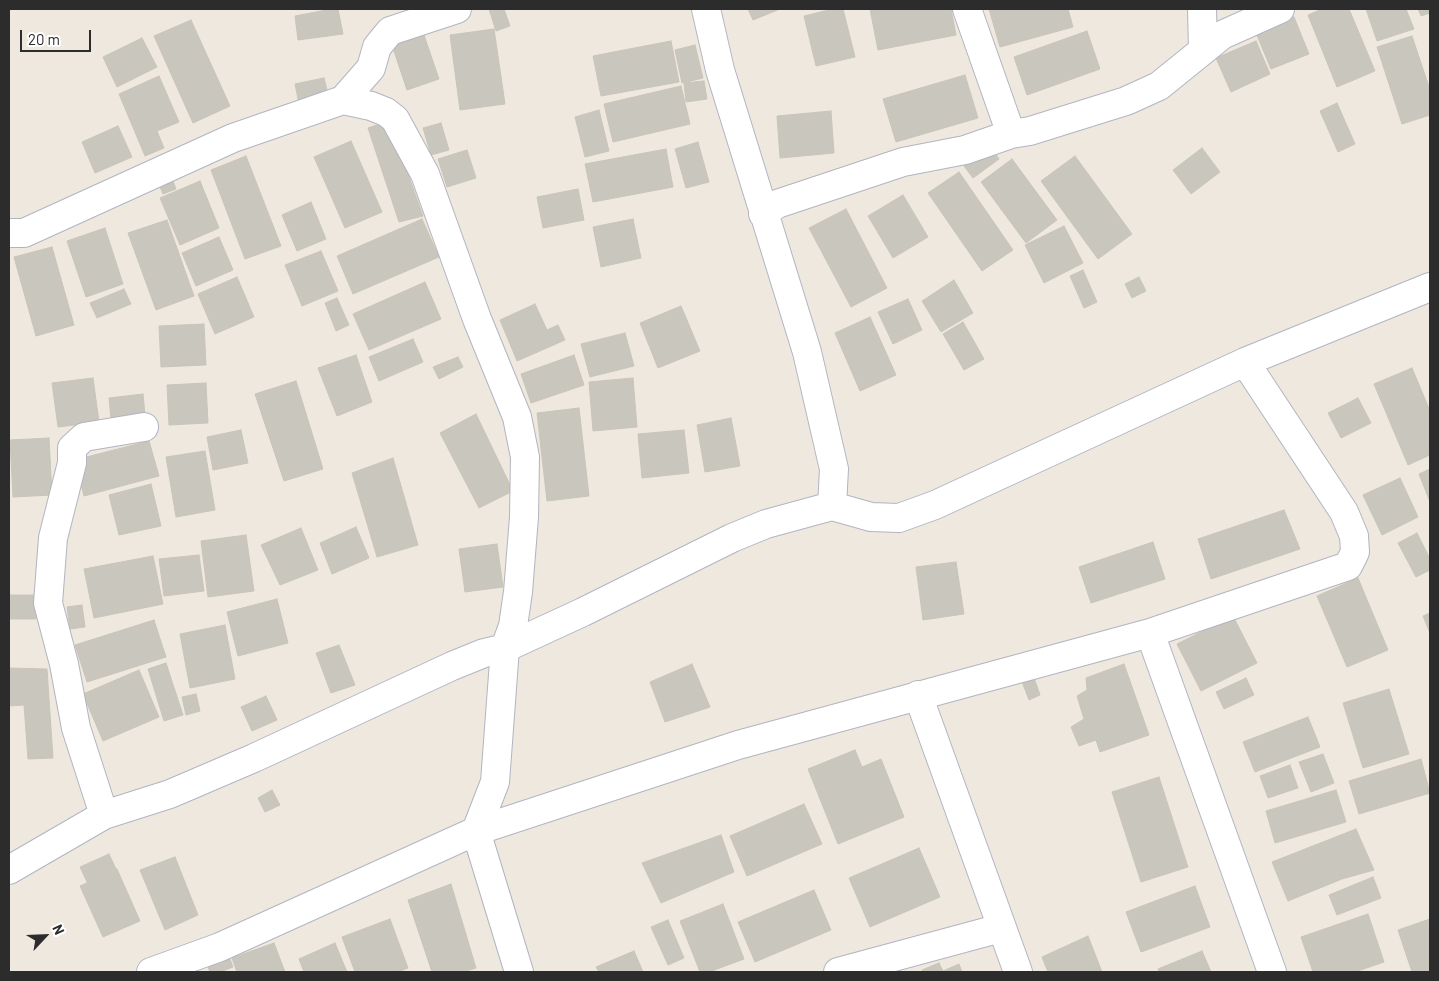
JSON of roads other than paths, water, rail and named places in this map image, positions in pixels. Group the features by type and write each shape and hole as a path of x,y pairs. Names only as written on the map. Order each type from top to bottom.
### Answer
{"street":[{"path":"9,233 24,234 94,203 181,160 233,138 343,100 371,68 377,47 390,31 457,9"},
{"path":"706,9 720,70 766,205 807,352 834,469 832,506"},
{"path":"967,9 1011,134"},
{"path":"1202,9 1202,50"},
{"path":"766,205 903,162 965,150 1011,134 1030,131 1126,101 1159,86 1222,34 1280,9"},
{"path":"343,100 386,112 395,119 405,133 425,174 477,319 517,417 525,457 524,517 518,592 513,626 505,648 495,782 476,831 519,972"},
{"path":"9,870 104,815 170,794 332,723 452,666 484,653 505,648 583,612 732,538 766,524 832,506 871,516 899,518 935,505 1245,362 1430,287"},
{"path":"151,972 220,947 476,831 738,745 1150,633 1348,566 1355,552 1354,536 1344,512 1245,362"},
{"path":"104,815 76,728 64,664 48,603 52,538 72,463 72,448 78,442 90,436 144,427"},
{"path":"1150,633 1272,972"},
{"path":"918,695 1018,972"},
{"path":"838,972 1001,928"}]}
